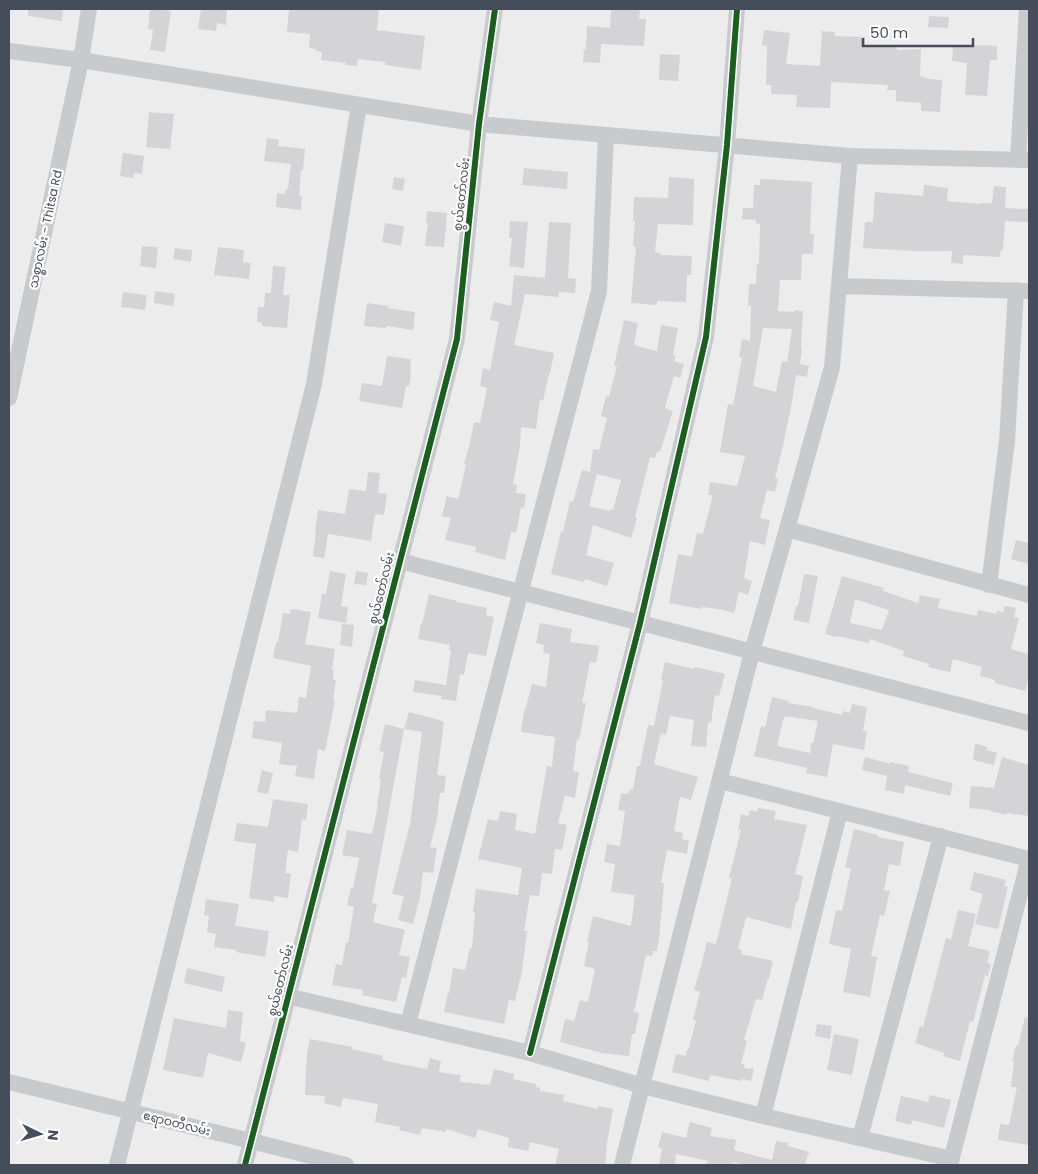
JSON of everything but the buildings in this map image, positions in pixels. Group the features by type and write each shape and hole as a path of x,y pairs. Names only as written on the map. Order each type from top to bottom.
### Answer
{"street":[{"name":"သစ္စာလမ်း - Thitsa Rd","path":"10,389 81,60 89,9"},
{"name":"စွယ်တော်လမ်း","path":"245,1165 457,339 479,124 495,9"},
{"path":"530,1053 640,623 706,337 727,145 737,9"},
{"path":"9,51 81,60 479,124 850,156 1024,160 1027,9"},
{"path":"117,1165 314,384 359,105"},
{"path":"408,1024 599,290 606,135"},
{"path":"622,1165 752,652 832,367 850,156"},
{"path":"839,286 1022,290 1007,440 989,584"},
{"path":"788,529 1029,595"},
{"path":"400,561 1029,723"},
{"path":"288,996 530,1053 643,1086 860,1138 951,1162 1029,859 720,781"},
{"path":"763,1116 840,811"},
{"path":"860,1138 940,836"},
{"name":"ဧရာဝတီလမ်း","path":"9,1082 346,1165"}],"cycle path":[{"path":"245,1165 457,339 479,124 495,9"},
{"path":"530,1053 640,623 706,337 727,145 737,9"}]}
